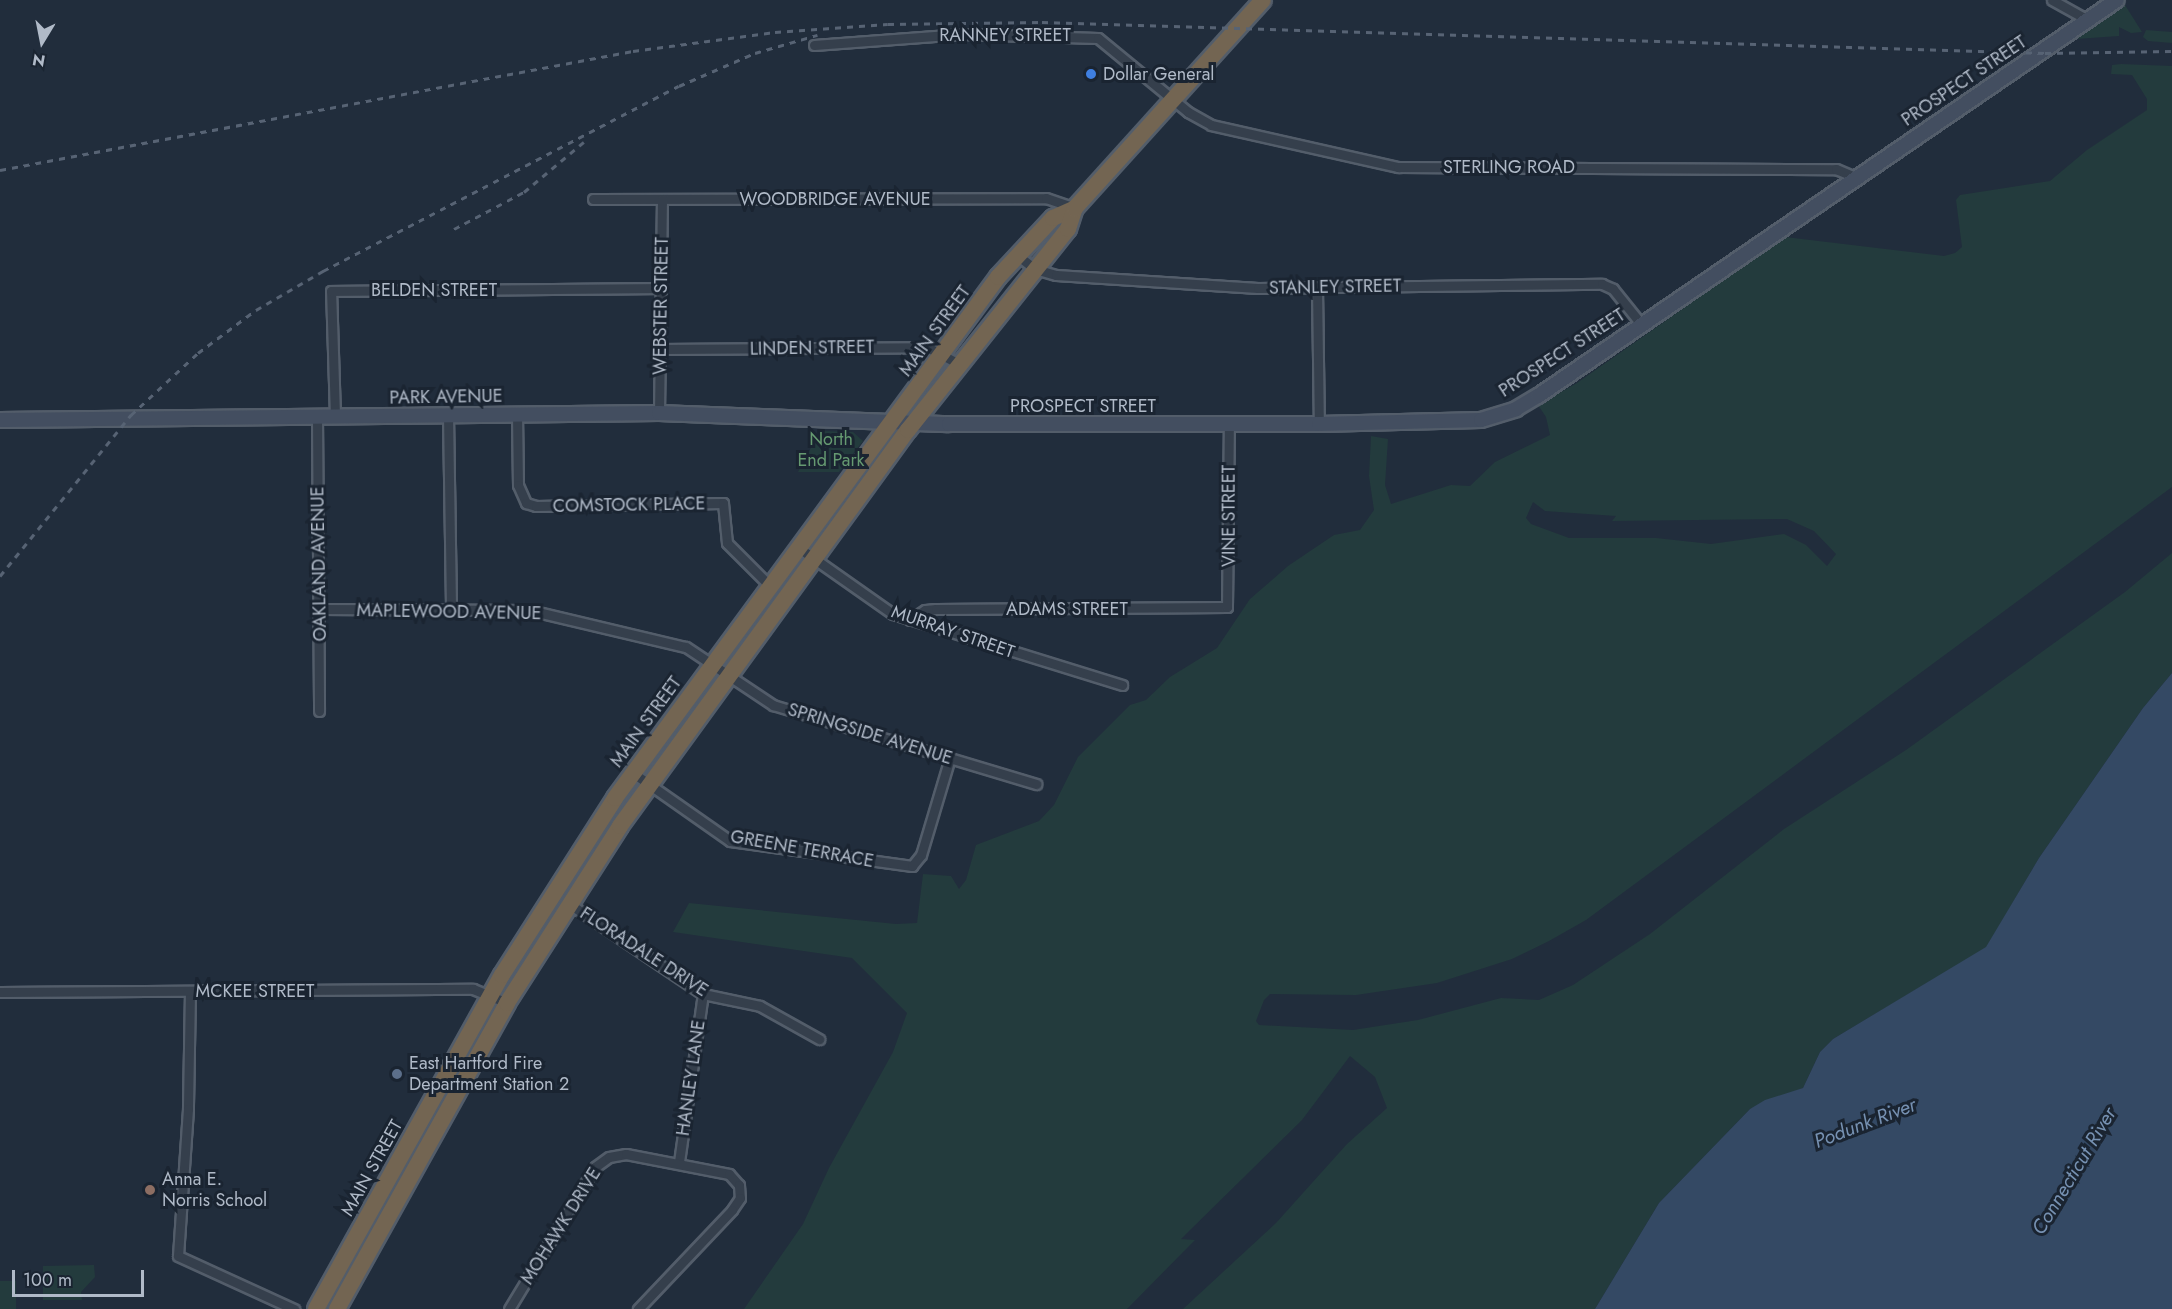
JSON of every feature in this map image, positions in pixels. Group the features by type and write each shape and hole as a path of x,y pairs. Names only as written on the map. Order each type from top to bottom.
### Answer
{"highway":[{"name":"MAIN STREET","path":"337,1309 507,1003 568,903 649,784 913,422 1068,229 1075,208 1263,0"},
{"name":"MAIN STREET","path":"316,1309 491,994 553,891 633,773 1017,255 1053,218 1075,208"},
{"path":"440,1086 456,1095"}],"main road":[{"name":"PROSPECT STREET","path":"892,421 1319,424 1461,422 1497,416 1526,404 2117,0"},
{"name":"PARK AVENUE","path":"0,420 659,413 892,421"}],"street":[{"path":"2052,0 2088,20"},
{"name":"RANNEY STREET","path":"814,45 950,34 1084,35 1111,45 1173,99"},
{"name":"STERLING ROAD","path":"1173,99 1211,125 1398,167 1836,169 1855,177"},
{"name":"WOODBRIDGE AVENUE","path":"594,199 1046,198 1075,208"},
{"name":"WEBSTER STREET","path":"659,413 662,199"},
{"name":"STANLEY STREET","path":"1017,255 1035,269 1056,275 1258,288 1602,284 1613,289 1641,324"},
{"name":"BELDEN STREET","path":"335,416 332,291 661,288"},
{"path":"1317,288 1319,424"},
{"name":"LINDEN STREET","path":"660,350 927,347 943,353 959,364"},
{"name":"COMSTOCK PLACE","path":"517,414 518,485 526,502 536,506 723,503 728,543 770,586"},
{"path":"448,415 451,610"},
{"name":"OAKLAND AVENUE","path":"317,416 320,711"},
{"name":"VINE STREET","path":"1227,607 1229,424"},
{"name":"MURRAY STREET","path":"799,548 878,606 910,620 1122,685"},
{"name":"ADAMS STREET","path":"910,620 925,610 936,609 1227,607"},
{"name":"MAPLEWOOD AVENUE","path":"320,609 541,612 686,647 713,663"},
{"name":"SPRINGSIDE AVENUE","path":"713,663 772,705 1036,784"},
{"name":"GREENE TERRACE","path":"633,773 730,841 903,865 918,863 950,758"},
{"name":"FLORADALE DRIVE","path":"568,903 703,994 760,1006 819,1039"},
{"name":"MCKEE STREET","path":"0,992 473,989 491,994 507,1003"},
{"path":"190,991 188,1109 178,1256 294,1309"},
{"name":"HANLEY LANE","path":"679,1162 703,994"},
{"name":"MOHAWK DRIVE","path":"509,1309 595,1167 609,1157 626,1154 679,1162 729,1174 739,1185 740,1198 638,1309"}],"green space":[{"path":"2125,5 2142,32 2131,33 2119,27 2119,36 2076,39"},
{"path":"2146,30 2172,32 2172,43 2148,41 2143,37"},
{"path":"2112,65 2172,66 2172,487 1586,920 1549,941 1512,959 1437,983 1356,995 1270,994 1264,1000 1256,1021 1259,1025 1353,1030 1418,1020 1501,998 1539,1000 1573,985 1650,934 1784,829 1906,750 2125,592 2172,553 2172,673 2143,708 2039,858 1986,948 1833,1039 1820,1052 1803,1088 1750,1109 1659,1203 1595,1309 1183,1309 1276,1223 1347,1144 1387,1108 1375,1077 1350,1056 1302,1120 1181,1239 1195,1240 1127,1309 744,1309 803,1224 829,1168 893,1052 907,1013 852,958 673,932 689,903 896,924 917,923 923,874 951,876 959,889 966,880 976,845 1039,821 1054,805 1078,757 1130,705 1146,700 1170,677 1217,648 1250,599 1288,566 1334,535 1360,530 1374,510 1369,476 1371,436 1388,439 1385,485 1391,504 1451,485 1470,486 1495,462 1550,435 1546,417 1538,405 1577,383 1785,237 1944,256 1955,253 1962,247 1956,200 1960,195 2050,181 2087,150 2147,110 2147,99 2132,75 2111,74","holes":["1533,502 1545,511 1616,516 1612,521 1787,519 1814,531 1836,554 1827,566 1806,545 1784,534 1711,544 1656,538 1569,538 1531,524 1526,518"]},
{"name":"North End Park","path":"820,431 853,432 863,441 839,472 798,472"},
{"path":"94,1265 95,1277 81,1292 82,1300 43,1300 43,1266"},
{"path":"0,1281 16,1281 16,1309 0,1309"}],"water":[{"path":"2172,673 2172,1309 1595,1309 1659,1203 1750,1109 1765,1100 1803,1088 1820,1052 1833,1039 1986,947 2039,858 2143,708"}],"railway":[{"path":"0,170 633,51 775,32 888,24 1042,22 2045,53 2172,51"},
{"path":"0,576 131,415 198,353 256,310 323,271 679,86 755,53 817,35"},
{"path":"454,229 524,192 585,141"}],"place":[{"name":"Dollar General","path":"1091,74"},
{"name":"East Hartford Fire Department Station 2","path":"397,1074"},
{"name":"Anna E. Norris School","path":"150,1190"}],"water label":[{"name":"Podunk River","path":"1865,1123"},
{"name":"Connecticut River","path":"2074,1171"}]}
